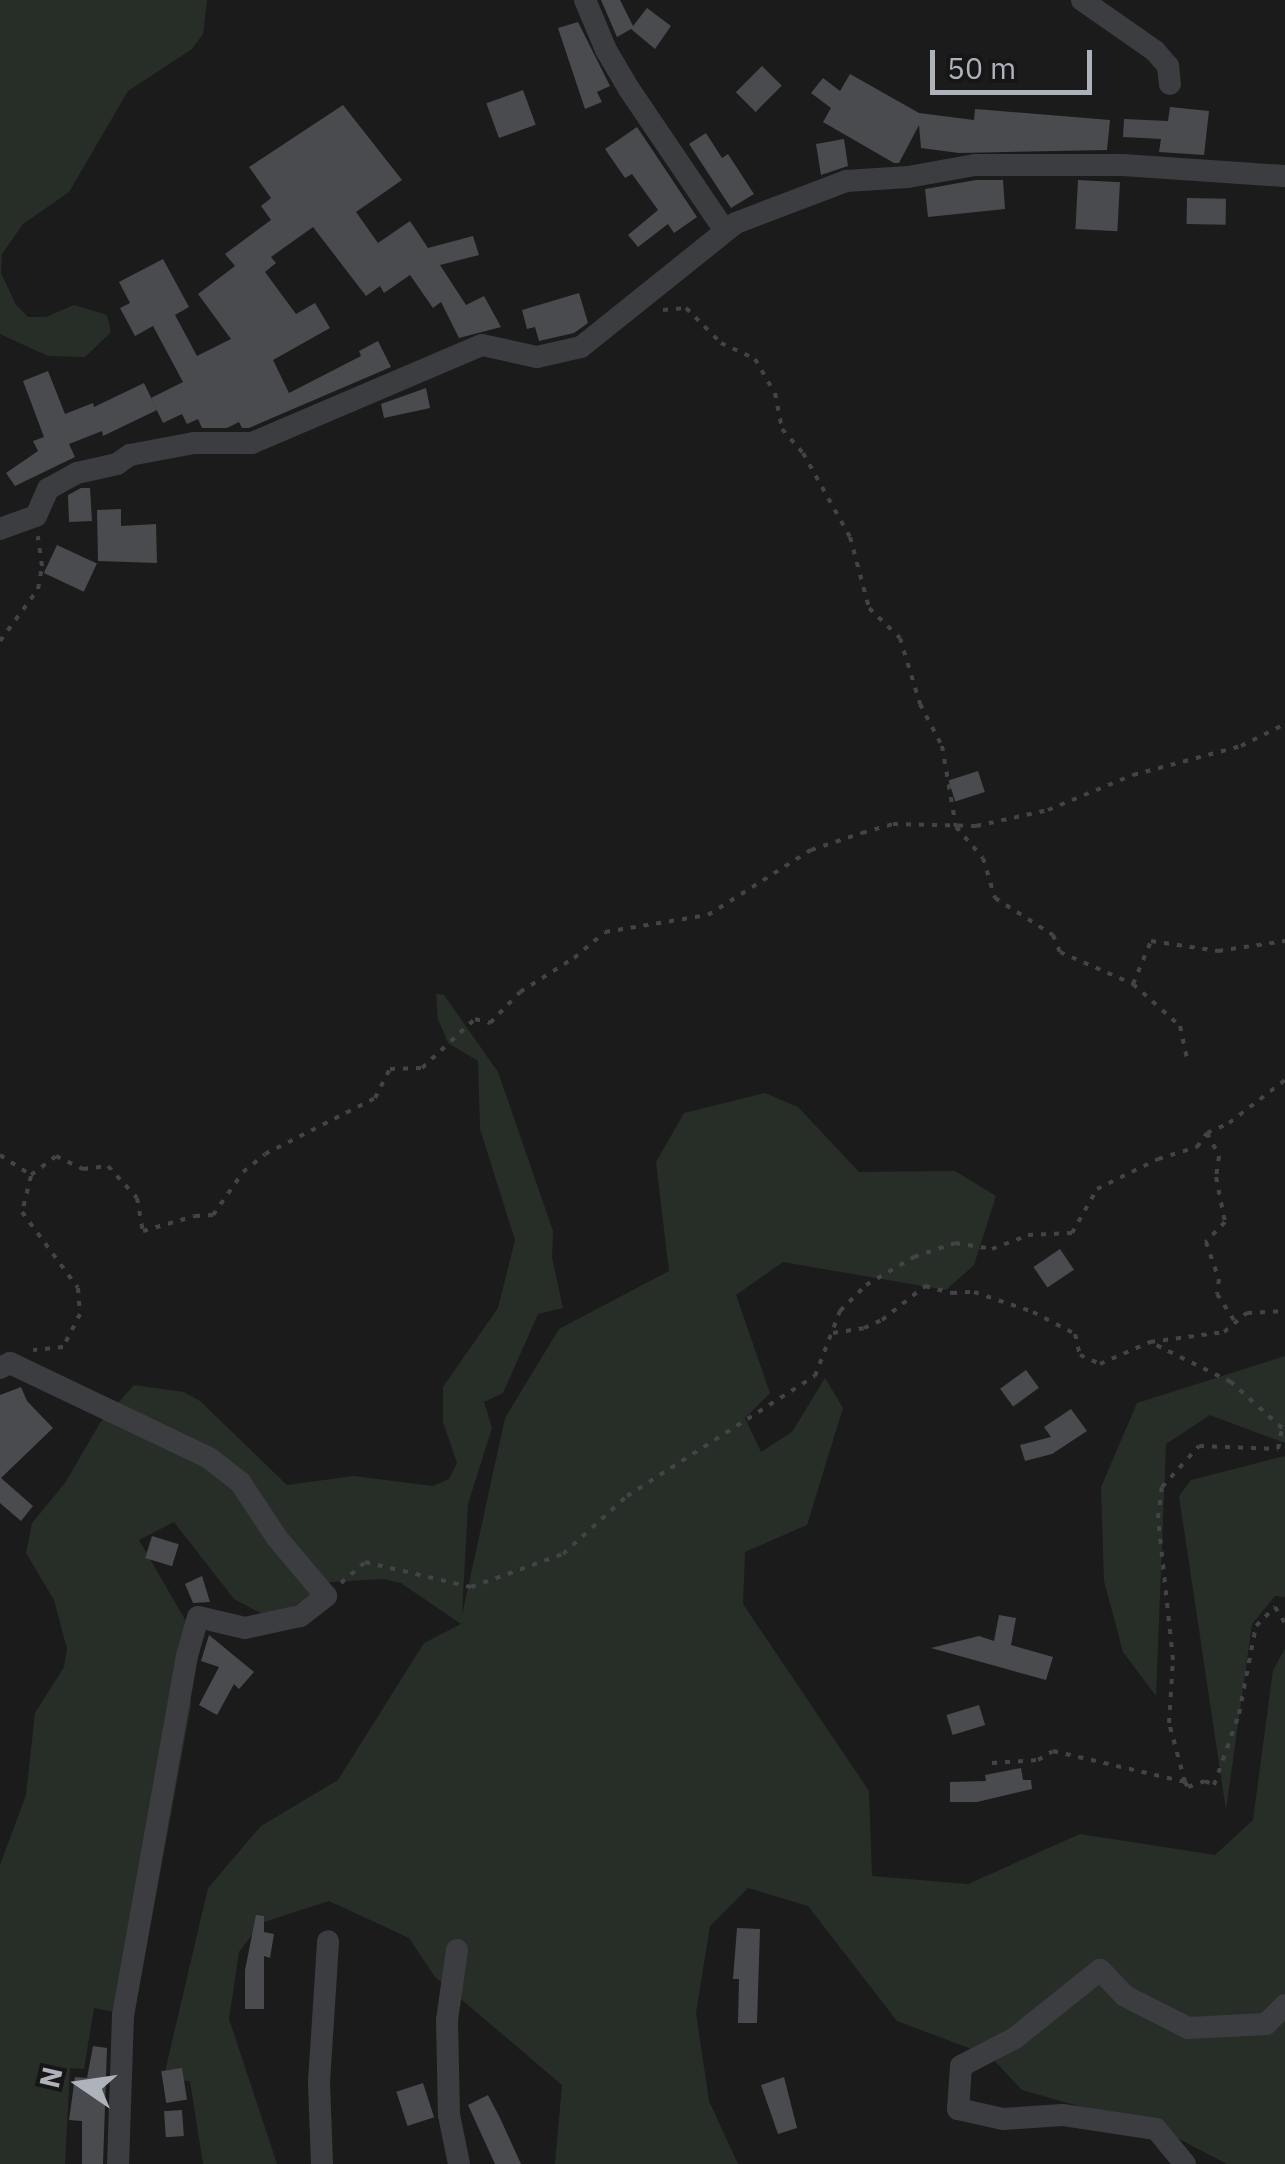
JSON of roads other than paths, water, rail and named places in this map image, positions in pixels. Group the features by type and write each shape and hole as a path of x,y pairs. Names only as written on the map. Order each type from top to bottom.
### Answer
{"street":[{"path":"585,0 620,74 725,231"},
{"path":"1082,0 1154,51 1168,66 1170,84"},
{"path":"0,529 36,516 48,488 77,472 194,443 252,443 482,345 537,357 581,347 725,231 846,181 908,177 975,165 1122,165 1285,176"},
{"path":"0,1368 10,1363 209,1458 240,1482 278,1538 326,1596 300,1616 245,1628 198,1617 187,1656 123,2015 118,2164"},
{"path":"322,2164 319,2082 328,1941"},
{"path":"457,1950 446,2020 449,2115 460,2164"},
{"path":"1185,2164 1156,2129 1062,2115 1003,2119 958,2109 961,2066 1015,2038 1100,1970 1126,1996 1188,2028 1266,2024 1285,2005"}]}
